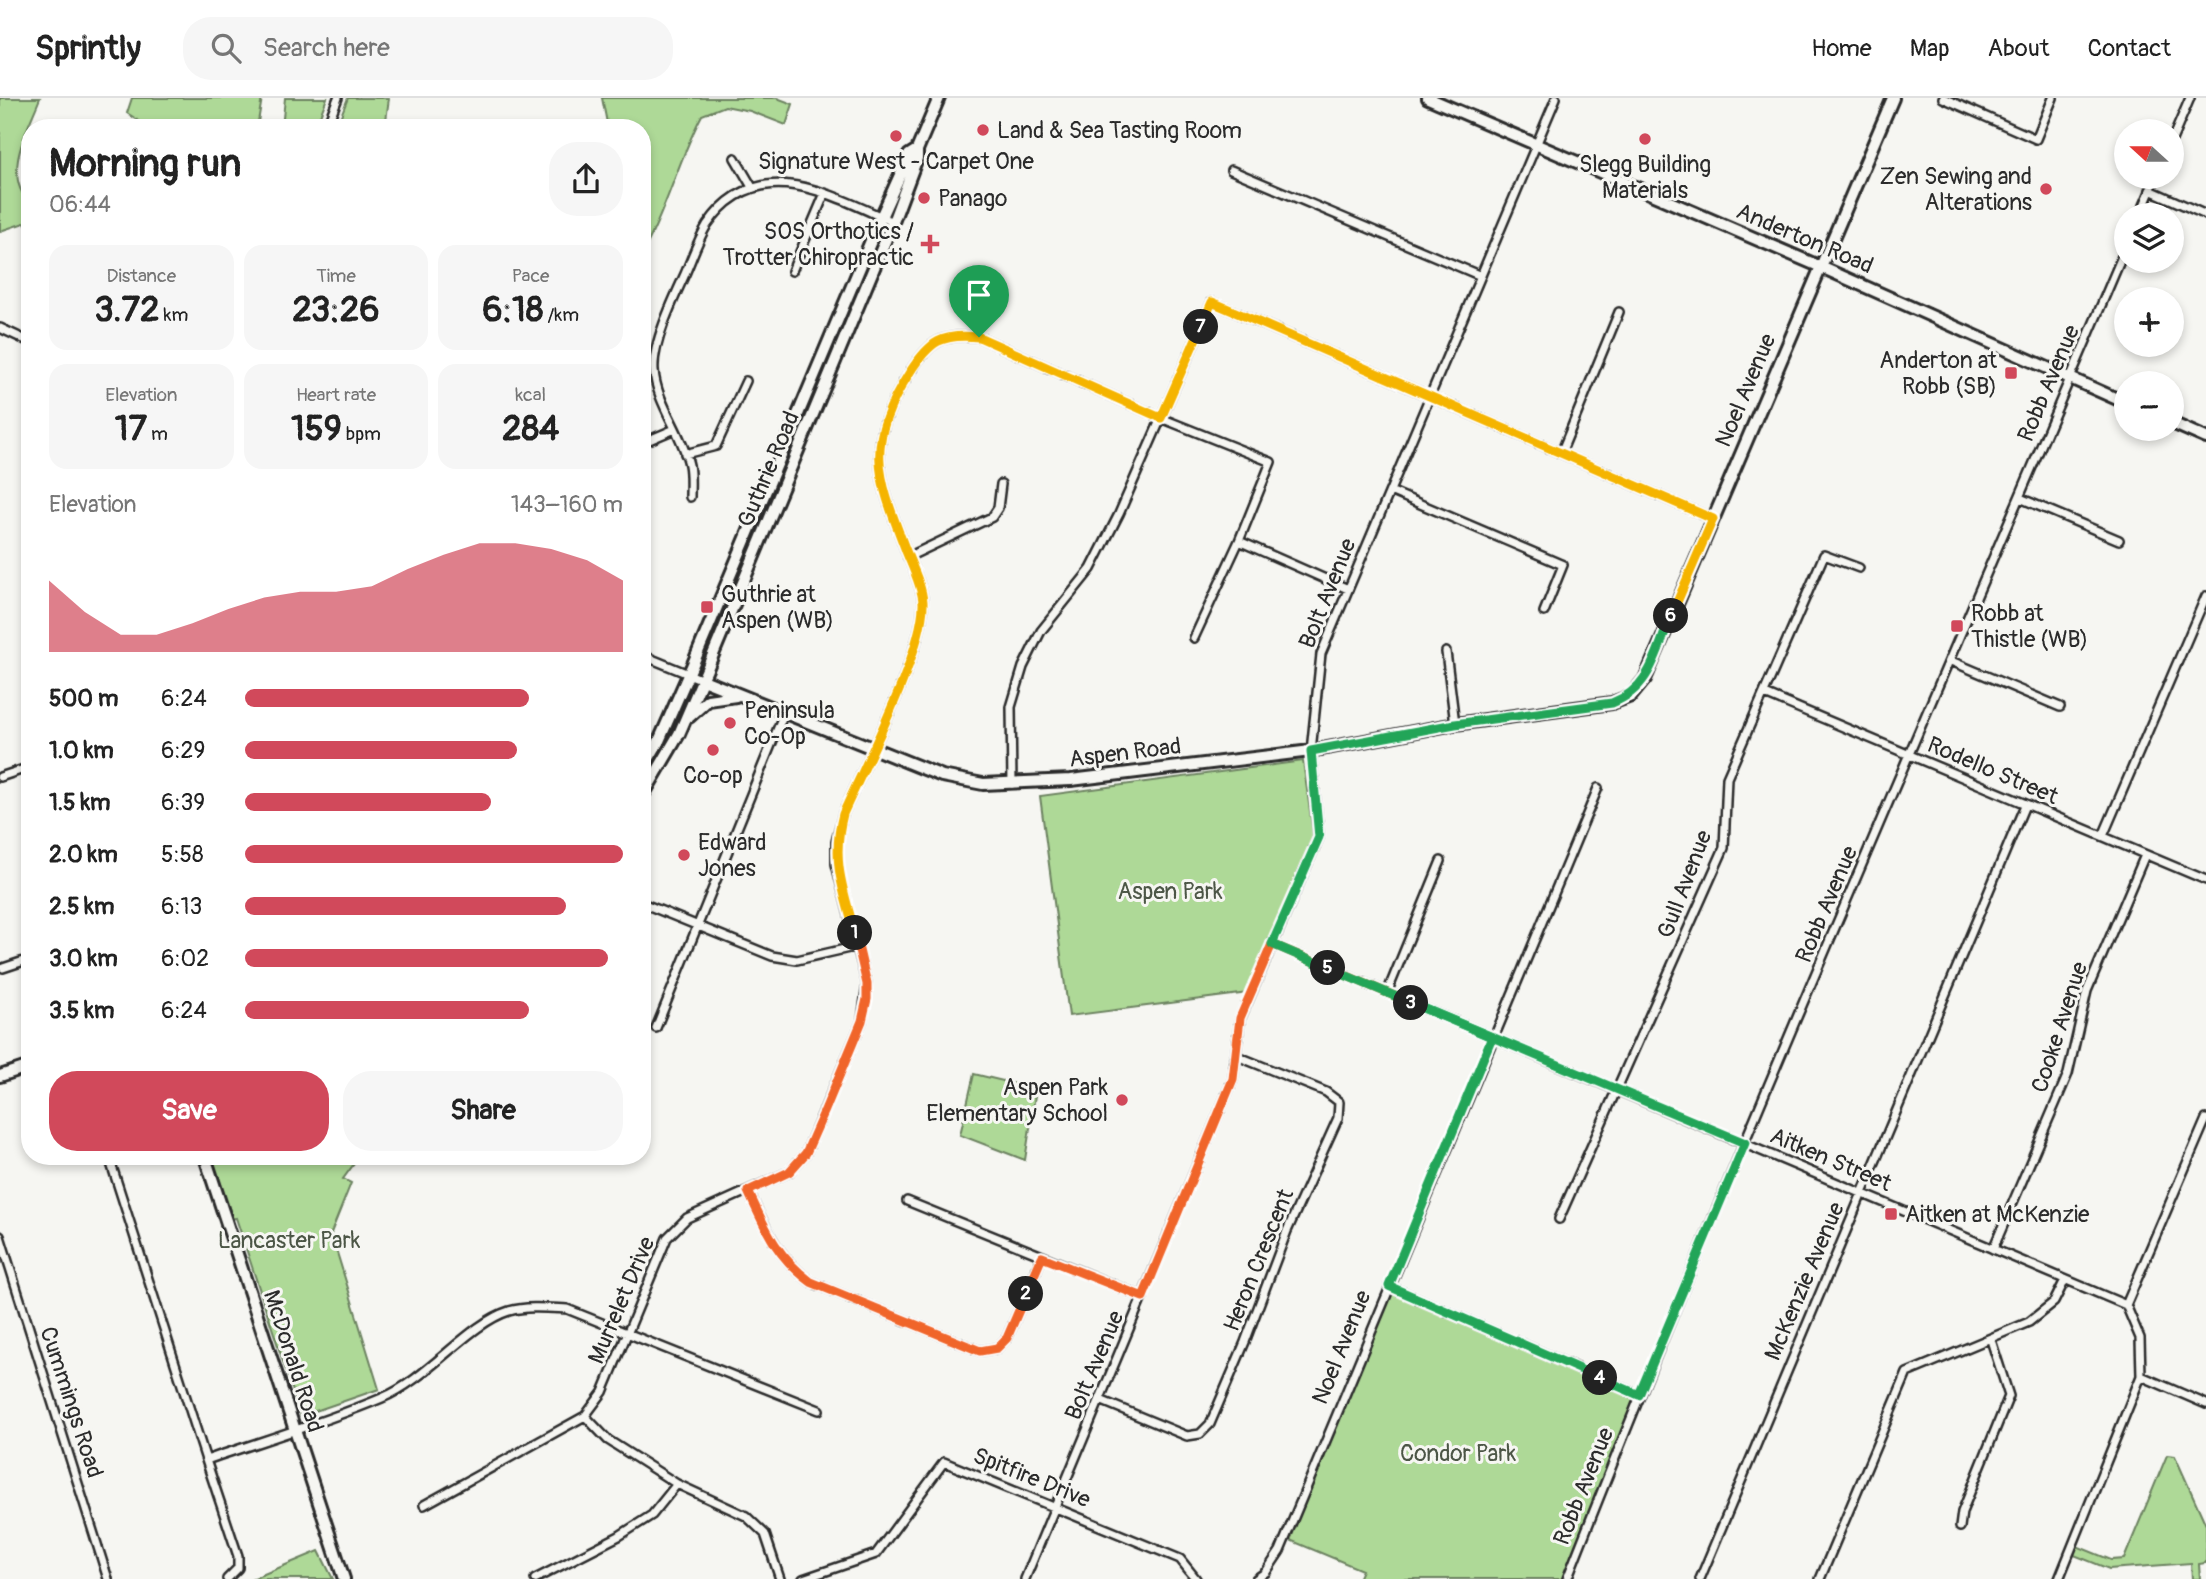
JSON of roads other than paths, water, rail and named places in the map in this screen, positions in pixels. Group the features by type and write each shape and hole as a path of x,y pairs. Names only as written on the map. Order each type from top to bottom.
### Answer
{"main road":[{"name":"Guthrie Road","path":"651,781 684,722 702,680 893,222 917,158 917,150 939,98"},
{"name":"Anderton Road","path":"1428,98 1821,267 2114,398"},
{"name":"Noel Avenue","path":"1631,696 1645,679 1893,98"},
{"name":"Guthrie Road","path":"651,755 689,674 881,217 909,155 917,150"},
{"path":"2184,428 2206,438"},
{"name":"Aspen Road","path":"702,680 942,776 983,784 1012,784 1311,751 1455,724 1612,703 1631,696"},
{"path":"684,722 708,700 743,696"},
{"path":"0,1076 21,1069"},
{"name":"McDonald Road","path":"208,1165 344,1579"}],"street":[{"path":"330,119 338,98"},
{"name":"Bolt Avenue","path":"1025,1579 1233,1079 1240,1018 1319,837 1311,751 1321,654 1556,98"},
{"path":"1943,98 2036,139 2053,98"},
{"path":"2181,119 2190,98"},
{"path":"735,159 752,187"},
{"path":"1231,170 1481,276"},
{"path":"690,497 689,464 653,369 657,345 680,283 707,226 727,202 752,187 798,184 893,222"},
{"path":"2145,203 2150,190 2206,215"},
{"path":"792,271 825,193"},
{"name":"Robb Avenue","path":"1567,1579 1639,1395 2115,273"},
{"path":"1012,784 1012,706 1023,667 1041,631 1091,569 1119,514 1208,304 1430,396 1713,519"},
{"path":"1561,453 1619,312"},
{"path":"0,328 21,338"},
{"name":"Murrelet Drive","path":"585,1416 603,1392 667,1238 687,1218 789,1172 806,1153 862,1021 867,984 836,864 836,842 843,814 916,643 923,601 880,483 879,438 901,387 917,361 939,340 954,334 979,337 1161,418 1271,462 1239,541"},
{"path":"685,454 716,446 747,381"},
{"path":"651,439 675,429"},
{"path":"908,557 992,517 998,508 1001,484"},
{"path":"1390,491 1563,565 1544,612"},
{"path":"2020,498 2119,540"},
{"path":"1194,638 1239,541 1348,589"},
{"name":"Gull Avenue","path":"1559,1219 1724,848 1727,778 1824,555 1859,568"},
{"path":"2103,836 2206,596"},
{"path":"1446,652 1455,724"},
{"name":"Aspen Road","path":"651,659 702,680"},
{"path":"1951,662 2060,707"},
{"name":"Rodello Street","path":"1765,694 2206,880"},
{"path":"656,1028 784,713"},
{"path":"0,777 21,770"},
{"name":"Noel Avenue","path":"1256,1579 1266,1572 1280,1551 1598,788"},
{"name":"McKenzie Avenue","path":"1700,1579 2025,804"},
{"name":"Cooke Avenue","path":"1993,1249 2068,1074 2087,991 2145,855"},
{"path":"1387,993 1441,861"},
{"path":"651,907 772,956 797,960 858,946"},
{"name":"Aitken Street","path":"1272,944 2126,1305"},
{"path":"3,968 21,962"},
{"name":"Heron Crescent","path":"1100,1400 1187,1436 1200,1434 1210,1424 1245,1342 1287,1231 1338,1118 1339,1102 1326,1091 1237,1056"},
{"path":"2059,1579 2141,1376 2140,1338 2126,1305 2206,1119"},
{"path":"113,1165 238,1556 238,1568 232,1577 227,1579"},
{"path":"748,1191 776,1249 789,1266 811,1282 980,1351 997,1348 1007,1338 1042,1257"},
{"path":"907,1201 1143,1297"},
{"name":"Cummings Road","path":"0,1236 108,1579"},
{"path":"1820,1579 1906,1373 2029,1322 2054,1302 2066,1280"},
{"path":"1389,1286 1639,1395"},
{"path":"206,1460 383,1398 411,1384 488,1322 507,1312 532,1307 567,1309 819,1410"},
{"path":"1959,1527 1962,1512 2010,1396 1991,1340"},
{"path":"2141,1376 2206,1404"},
{"path":"424,1505 585,1416 608,1440 677,1484 746,1516 765,1534 780,1579"},
{"name":"Spitfire Drive","path":"803,1579 876,1554 944,1462 1180,1559 1196,1579"},
{"path":"535,1579 547,1576 652,1515 677,1484"}],"place":[{"name":"Land & Sea Tasting Room","path":"983,130"},
{"name":"Signature West - Carpet One","path":"896,136"},
{"name":"Slegg Building Materials","path":"1645,139"},
{"name":"Zen Sewing and Alterations","path":"2046,189"},
{"name":"Panago","path":"924,198"},
{"name":"SOS Orthotics / Trotter Chiropractic","path":"930,244"},
{"name":"Anderton at Robb (SB)","path":"2011,373"},
{"name":"Guthrie at Aspen (WB)","path":"707,607"},
{"name":"Robb at Thistle (WB)","path":"1957,626"},
{"name":"Peninsula Co-Op","path":"730,723"},
{"name":"Co-op","path":"713,750"},
{"name":"Edward Jones","path":"684,855"},
{"name":"Aspen Park Elementary School","path":"1122,1100"},
{"name":"Aitken at McKenzie","path":"1891,1214"}],"park label":[{"name":"Aspen Park","path":"1170,891"},
{"name":"Lancaster Park","path":"289,1240"},
{"name":"Condor Park","path":"1458,1453"}]}
